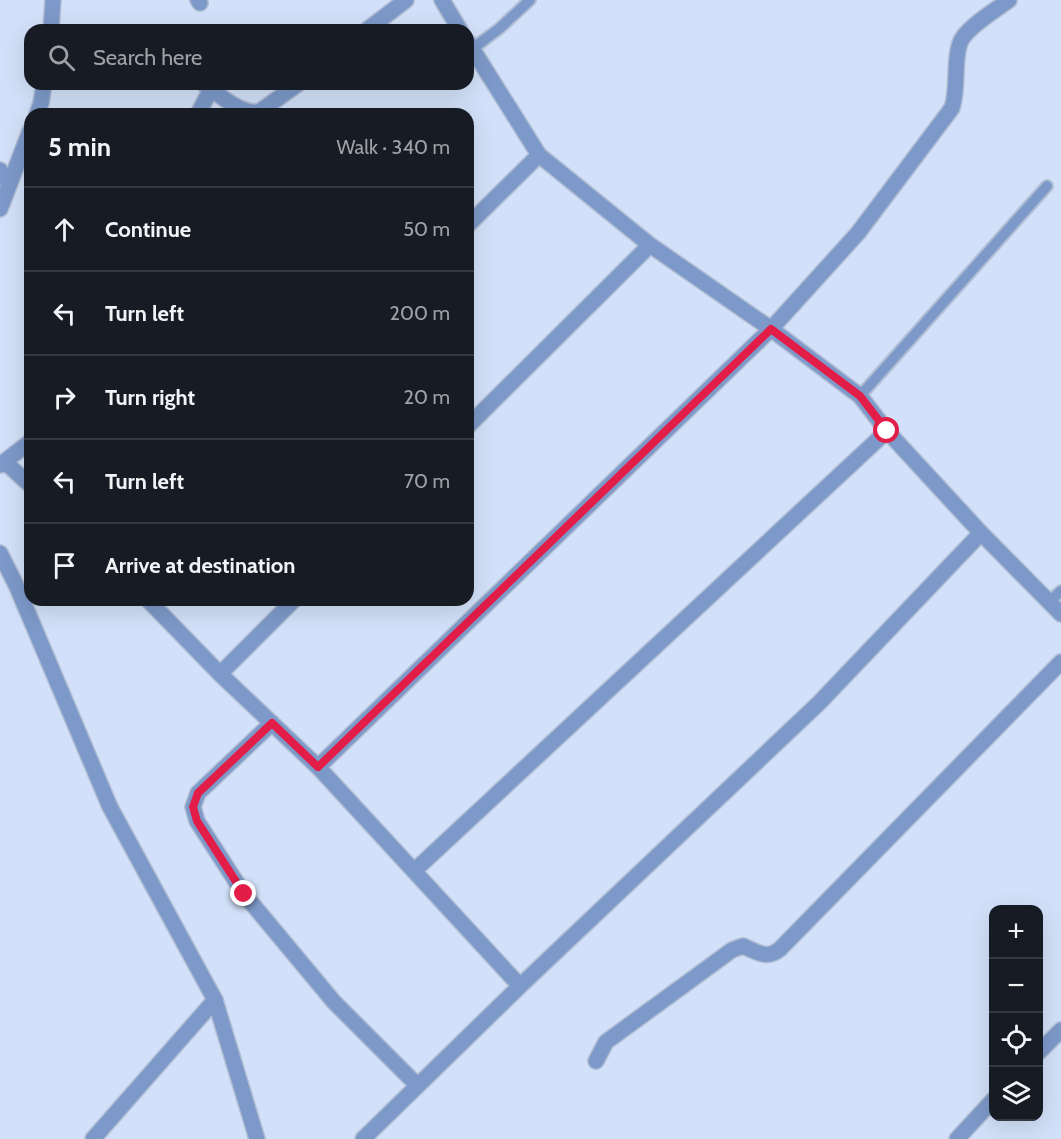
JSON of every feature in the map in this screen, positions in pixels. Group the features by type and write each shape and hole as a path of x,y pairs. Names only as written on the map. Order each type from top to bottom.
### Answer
{"street":[{"path":"52,0 55,24"},
{"path":"375,24 406,0"},
{"path":"441,0 456,24"},
{"path":"318,767 771,329 858,233 952,108 957,93 960,41 967,32 1009,0"},
{"path":"474,52 539,155 650,245 771,329 860,396 887,431 981,533 1061,614"},
{"path":"39,108 43,90"},
{"path":"200,108 207,90"},
{"path":"212,90 239,108"},
{"path":"265,108 290,90"},
{"path":"0,209 24,146"},
{"path":"474,219 539,155"},
{"path":"0,170 9,185"},
{"path":"474,420 650,245"},
{"path":"414,872 887,431"},
{"path":"24,446 2,463 24,480"},
{"path":"363,1139 520,986 819,703 981,533"},
{"path":"0,553 24,604"},
{"path":"25,606 110,807 215,999 257,1139"},
{"path":"154,606 220,674 318,767 520,986"},
{"path":"220,674 288,606"},
{"path":"596,1062 606,1042 732,950 743,946 764,956 773,955 780,949 1061,662"},
{"path":"272,723 198,793 193,807 197,821 244,894 334,1002 417,1085"},
{"path":"93,1139 215,999"},
{"path":"1043,1048 1061,1030"},
{"path":"957,1139 989,1103"}],"lane":[{"path":"474,44 500,28 530,0"},
{"path":"860,396 1047,186"},
{"path":"1049,602 1061,591"}],"route":[{"path":"244,894 197,821 193,807 198,793 272,723 318,767 771,329 860,396 887,431"}]}
